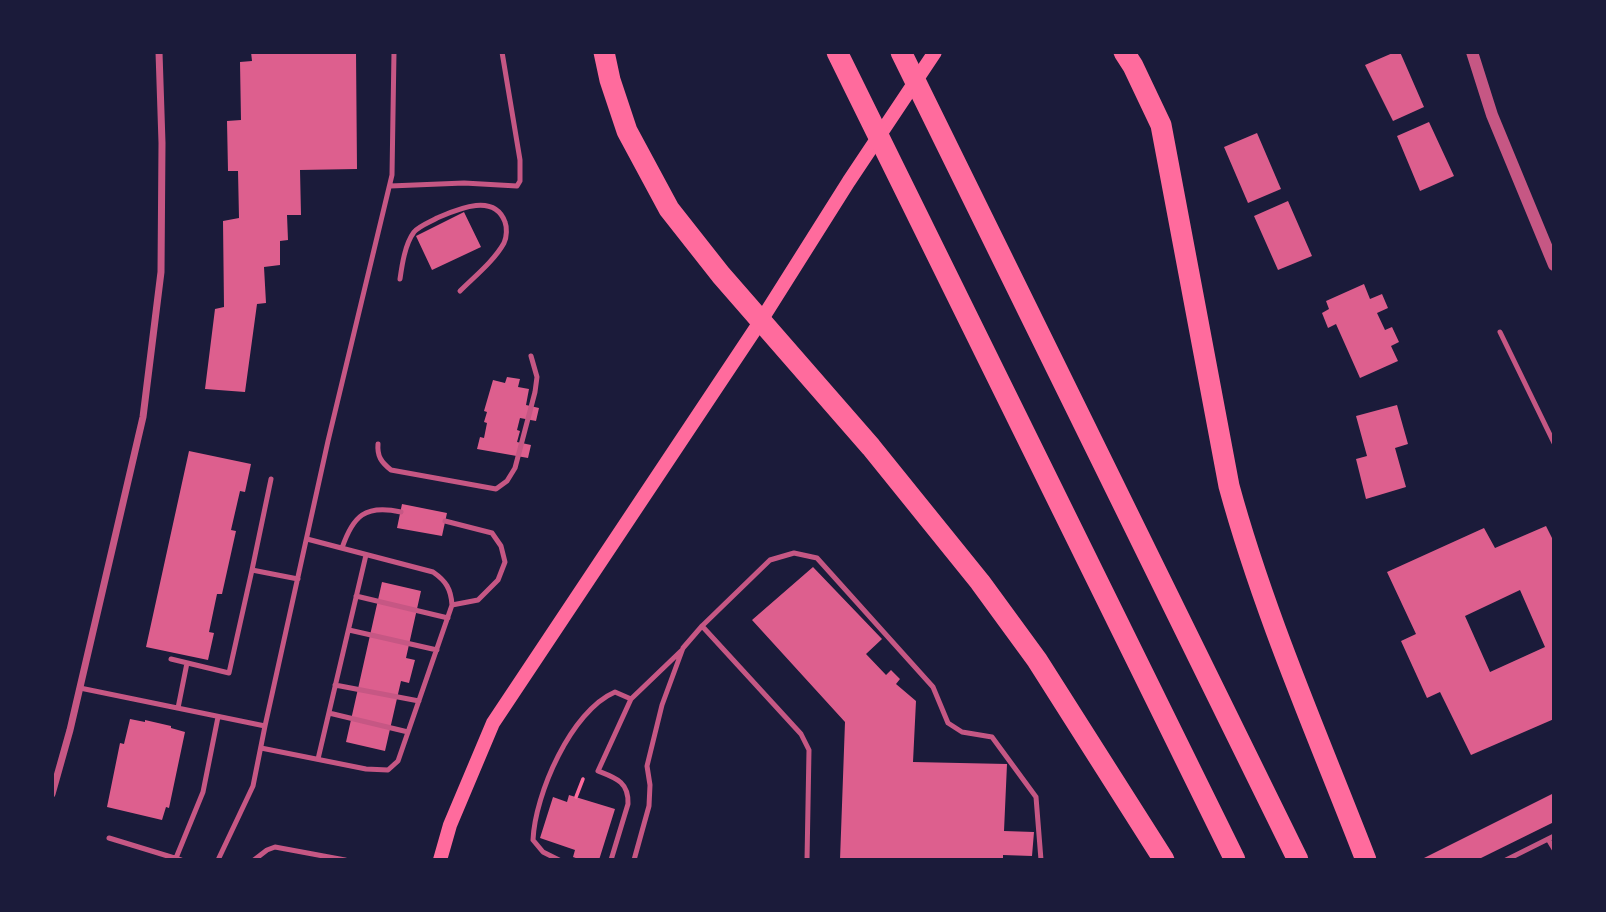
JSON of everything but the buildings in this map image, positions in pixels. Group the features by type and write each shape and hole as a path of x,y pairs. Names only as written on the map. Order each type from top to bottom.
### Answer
{"highway":[{"path":"604,52 627,131 669,209 721,275 871,447 980,582 1037,660 1164,859"},
{"path":"837,52 1235,859"},
{"path":"901,52 1298,859"},
{"path":"1124,52 1161,125 1229,486 1243,538 1269,612 1366,859"}],"main road":[{"path":"440,859 450,825 493,723 762,319 935,52"}],"street":[{"path":"52,794 144,417 161,271 162,143 159,52"},
{"path":"1472,52 1492,115 1553,265"}],"lane":[{"path":"218,859 253,786 307,539 390,186 394,52"},
{"path":"390,186 464,183 517,186 520,181 520,160 502,52"},
{"path":"400,279 402,264 414,232 426,223 470,205 486,206 503,216 506,225 505,242 460,291"},
{"path":"1500,332 1553,443"},
{"path":"378,444 377,453 383,464 391,470 496,489 507,481 515,468 535,392 537,377 531,356"},
{"path":"171,659 229,673 271,479"},
{"path":"342,548 349,528 364,513 384,508 401,512"},
{"path":"445,522 492,533 501,546 505,562 498,580 478,600 452,605"},
{"path":"261,748 378,771 388,770 398,761 452,605 451,591 433,572 307,539"},
{"path":"611,859 629,796 619,779 598,771 631,699 770,560 794,553 817,558 933,687 948,723 962,732 992,737 1036,797 1041,859"},
{"path":"318,759 366,555"},
{"path":"252,570 298,579"},
{"path":"356,596 448,618"},
{"path":"702,626 801,734 806,743 809,750 807,859"},
{"path":"349,630 437,650"},
{"path":"634,859 649,806 648,757 662,705 683,648"},
{"path":"178,708 187,663"},
{"path":"335,685 419,701"},
{"path":"80,688 265,726"},
{"path":"559,859 543,852 533,840 533,829 545,785 568,739 604,697 615,692 631,699"},
{"path":"329,713 408,732"},
{"path":"110,838 178,859 203,792 218,717"},
{"path":"1506,859 1551,838 1553,849"},
{"path":"254,859 267,849 275,848 313,857 345,859"},
{"path":"293,859 294,851"}],"path":[{"path":"576,797 583,779"}]}
